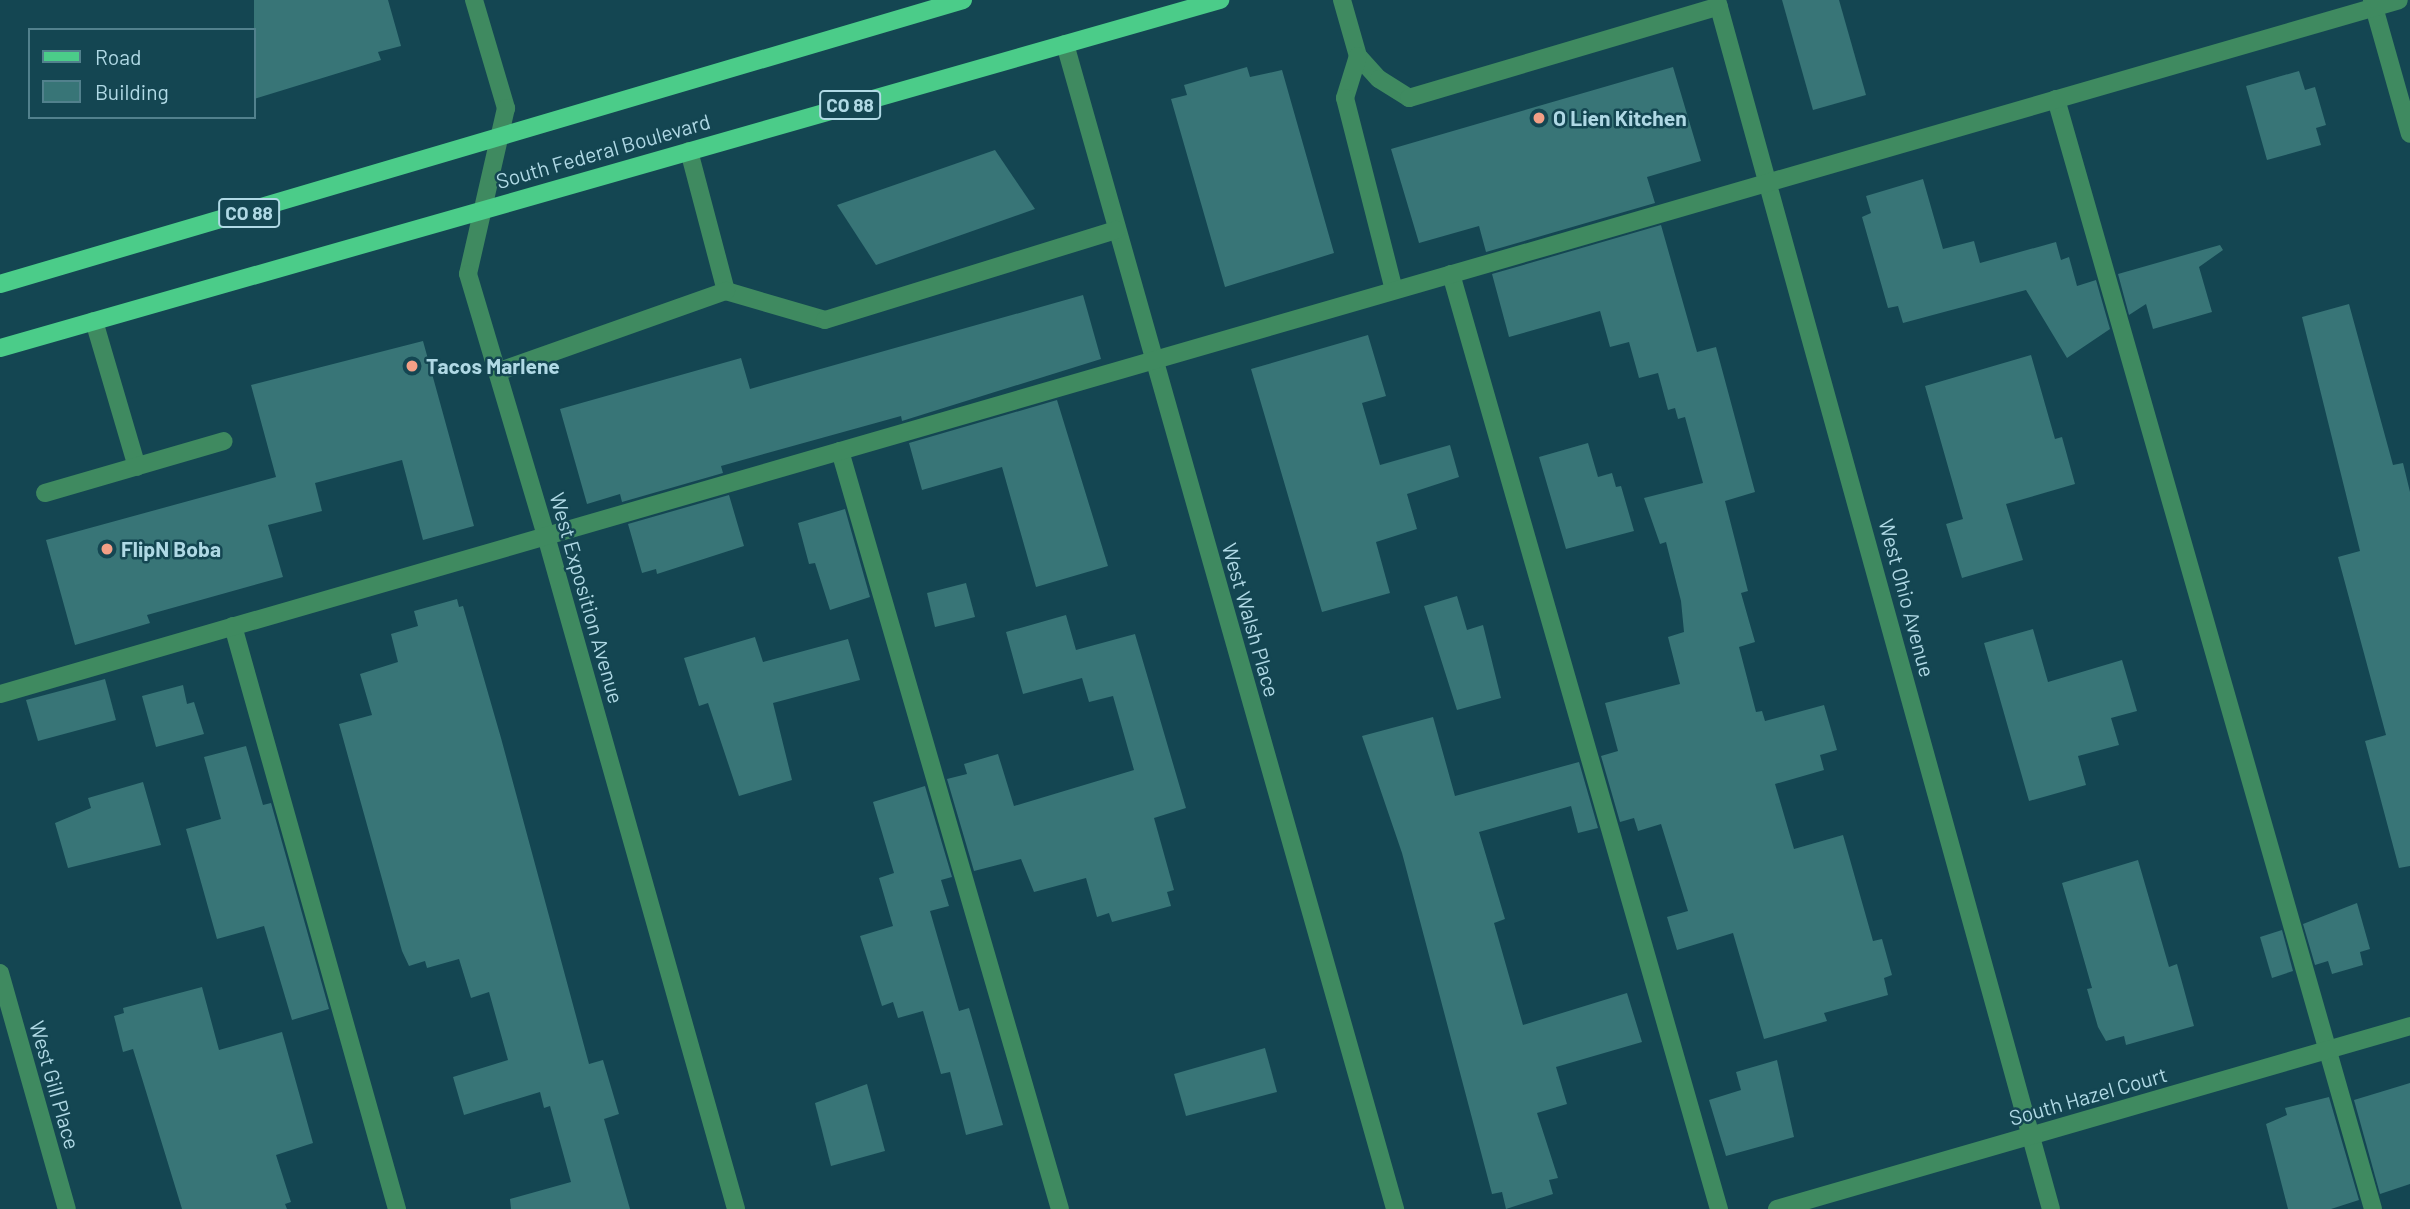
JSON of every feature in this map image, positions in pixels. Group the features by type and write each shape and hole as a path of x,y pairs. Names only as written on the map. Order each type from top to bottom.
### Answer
{"main road":[{"name":"South Federal Boulevard","path":"0,285 498,141 963,0"},
{"name":"South Federal Boulevard","path":"0,348 1220,0"}],"street":[{"name":"West Exposition Avenue","path":"474,0 506,108 468,274 547,536 736,1209"},
{"path":"1342,0 1358,56 1379,79 1409,98 1718,3"},
{"path":"0,694 2056,99 2373,4 2399,0"},
{"name":"West Ohio Avenue","path":"1718,3 2051,1209"},
{"path":"2373,4 2410,134"},
{"name":"West Walsh Place","path":"1065,44 1395,1209"},
{"path":"1358,56 1345,98 1394,290"},
{"path":"2056,99 2373,1209"},
{"path":"690,150 726,291"},
{"path":"497,372 726,291 825,320 1116,230"},
{"path":"1451,274 1719,1209"},
{"path":"94,321 137,467"},
{"path":"45,493 224,441"},
{"path":"840,451 1060,1209"},
{"path":"233,626 397,1209"},
{"name":"West Gill Place","path":"0,973 67,1209"},
{"name":"South Hazel Court","path":"1777,1209 2410,1026"}],"building":[{"path":"254,0 388,0 401,46 378,52 381,60 256,98"},
{"path":"1782,0 1839,0 1866,95 1813,110"},
{"path":"1247,67 1250,77 1282,70 1334,253 1225,287 1171,99 1187,95 1184,85"},
{"path":"1673,67 1701,161 1647,177 1655,203 1486,252 1479,226 1419,243 1391,149"},
{"path":"2299,71 2305,90 2315,87 2326,125 2316,128 2321,145 2267,160 2246,86"},
{"path":"995,150 1035,209 876,265 837,205"},
{"path":"1923,179 1943,249 1974,241 1980,263 2056,242 2061,260 2069,257 2077,286 2096,280 2110,329 2067,358 2026,290 1903,323 1898,306 1888,308 1862,217 1871,213 1866,196"},
{"path":"1661,225 1697,352 1716,347 1755,492 1725,501 1748,591 1741,593 1755,642 1739,647 1756,712 1762,711 1765,721 1824,705 1837,750 1820,755 1824,770 1775,784 1794,849 1843,835 1873,941 1882,939 1892,975 1884,978 1888,995 1824,1013 1827,1021 1764,1039 1733,933 1677,950 1667,917 1688,911 1661,824 1638,831 1634,818 1620,822 1601,756 1618,751 1605,703 1680,684 1668,637 1684,632 1681,601 1666,542 1660,544 1644,498 1703,483 1685,417 1678,419 1675,408 1668,410 1658,373 1639,378 1629,342 1610,347 1600,311 1509,337 1492,274"},
{"path":"2220,245 2223,250 2199,267 2212,312 2153,329 2146,304 2129,315 2118,274"},
{"path":"1083,295 1101,359 902,421 901,416 721,466 723,473 622,502 620,494 587,504 560,409 741,358 750,389"},
{"path":"2349,304 2393,465 2403,463 2410,492 2410,866 2399,868 2365,741 2386,735 2338,557 2360,551 2302,317"},
{"path":"1368,335 1386,396 1362,403 1380,465 1450,445 1459,477 1407,494 1417,529 1376,542 1390,593 1322,612 1251,369"},
{"path":"423,341 474,526 423,540 402,460 315,483 322,511 268,525 283,577 147,615 150,623 75,645 46,540 276,477 251,385"},
{"path":"2031,355 2055,439 2062,437 2075,484 2006,504 2023,560 1962,578 1946,524 1963,519 1925,386"},
{"path":"1057,400 1108,566 1036,587 1002,467 922,490 909,443"},
{"path":"1588,443 1598,477 1612,473 1616,487 1621,486 1634,531 1566,549 1539,457"},
{"path":"729,495 744,546 657,574 656,569 642,573 628,524"},
{"path":"845,509 870,597 830,610 815,563 809,564 798,523"},
{"path":"966,583 975,617 935,627 927,593"},
{"path":"1457,596 1467,630 1483,625 1501,698 1457,710 1424,606"},
{"path":"457,599 459,607 463,606 501,738 589,1064 603,1060 619,1114 604,1119 630,1209 511,1209 510,1199 571,1182 550,1106 544,1108 540,1092 464,1115 453,1077 508,1060 489,992 471,998 459,959 427,968 425,961 409,966 402,951 339,724 372,715 360,674 398,662 391,634 418,626 414,611"},
{"path":"1066,615 1076,650 1135,634 1186,808 1154,818 1174,890 1167,892 1171,906 1112,922 1109,913 1097,917 1086,878 1034,892 1021,859 974,871 947,779 967,774 964,764 998,754 1014,806 1134,770 1113,696 1089,702 1082,678 1023,694 1006,632"},
{"path":"2033,629 2048,682 2122,660 2137,711 2111,718 2119,745 2078,756 2086,785 2029,801 1984,643"},
{"path":"755,637 763,662 848,639 860,680 773,703 792,780 739,796 708,703 699,706 684,658"},
{"path":"105,679 116,720 38,741 26,700"},
{"path":"183,685 187,704 194,702 204,734 156,747 142,696"},
{"path":"1433,717 1455,796 1579,762 1598,828 1578,833 1571,806 1479,832 1505,919 1494,923 1523,1025 1627,993 1642,1042 1556,1067 1567,1104 1537,1113 1558,1178 1549,1180 1553,1194 1506,1209 1502,1192 1492,1194 1402,853 1362,736"},
{"path":"246,746 263,805 271,803 329,1009 292,1020 264,926 217,939 186,829 221,819 204,757"},
{"path":"143,782 161,845 68,868 55,823 91,808 88,798"},
{"path":"925,786 952,877 941,880 949,906 930,911 959,1011 969,1008 1003,1125 966,1135 950,1072 941,1074 923,1011 898,1018 893,1002 882,1006 860,936 893,926 879,878 894,873 873,802"},
{"path":"2138,860 2169,967 2177,964 2194,1026 2126,1045 2124,1036 2106,1041 2098,1027 2087,989 2092,988 2062,883"},
{"path":"2357,903 2370,949 2360,952 2363,965 2332,974 2328,961 2315,965 2303,924"},
{"path":"2282,930 2293,971 2272,978 2260,937"},
{"path":"202,987 219,1050 282,1032 313,1143 276,1155 291,1202 285,1204 287,1209 182,1209 133,1049 123,1052 114,1016 124,1013 123,1008"},
{"path":"1265,1048 1277,1092 1186,1116 1174,1074"},
{"path":"1777,1060 1794,1137 1726,1156 1709,1100 1741,1090 1736,1072"},
{"path":"2410,1083 2410,1184 2380,1194 2354,1100"},
{"path":"867,1084 885,1151 831,1166 815,1103"},
{"path":"2329,1097 2359,1200 2331,1209 2288,1209 2266,1124 2287,1115 2285,1108"}],"place":[{"name":"O Lien Kitchen","path":"1539,118"},
{"name":"Tacos Marlene","path":"412,366"},
{"name":"FlipN Boba","path":"107,549"}]}
